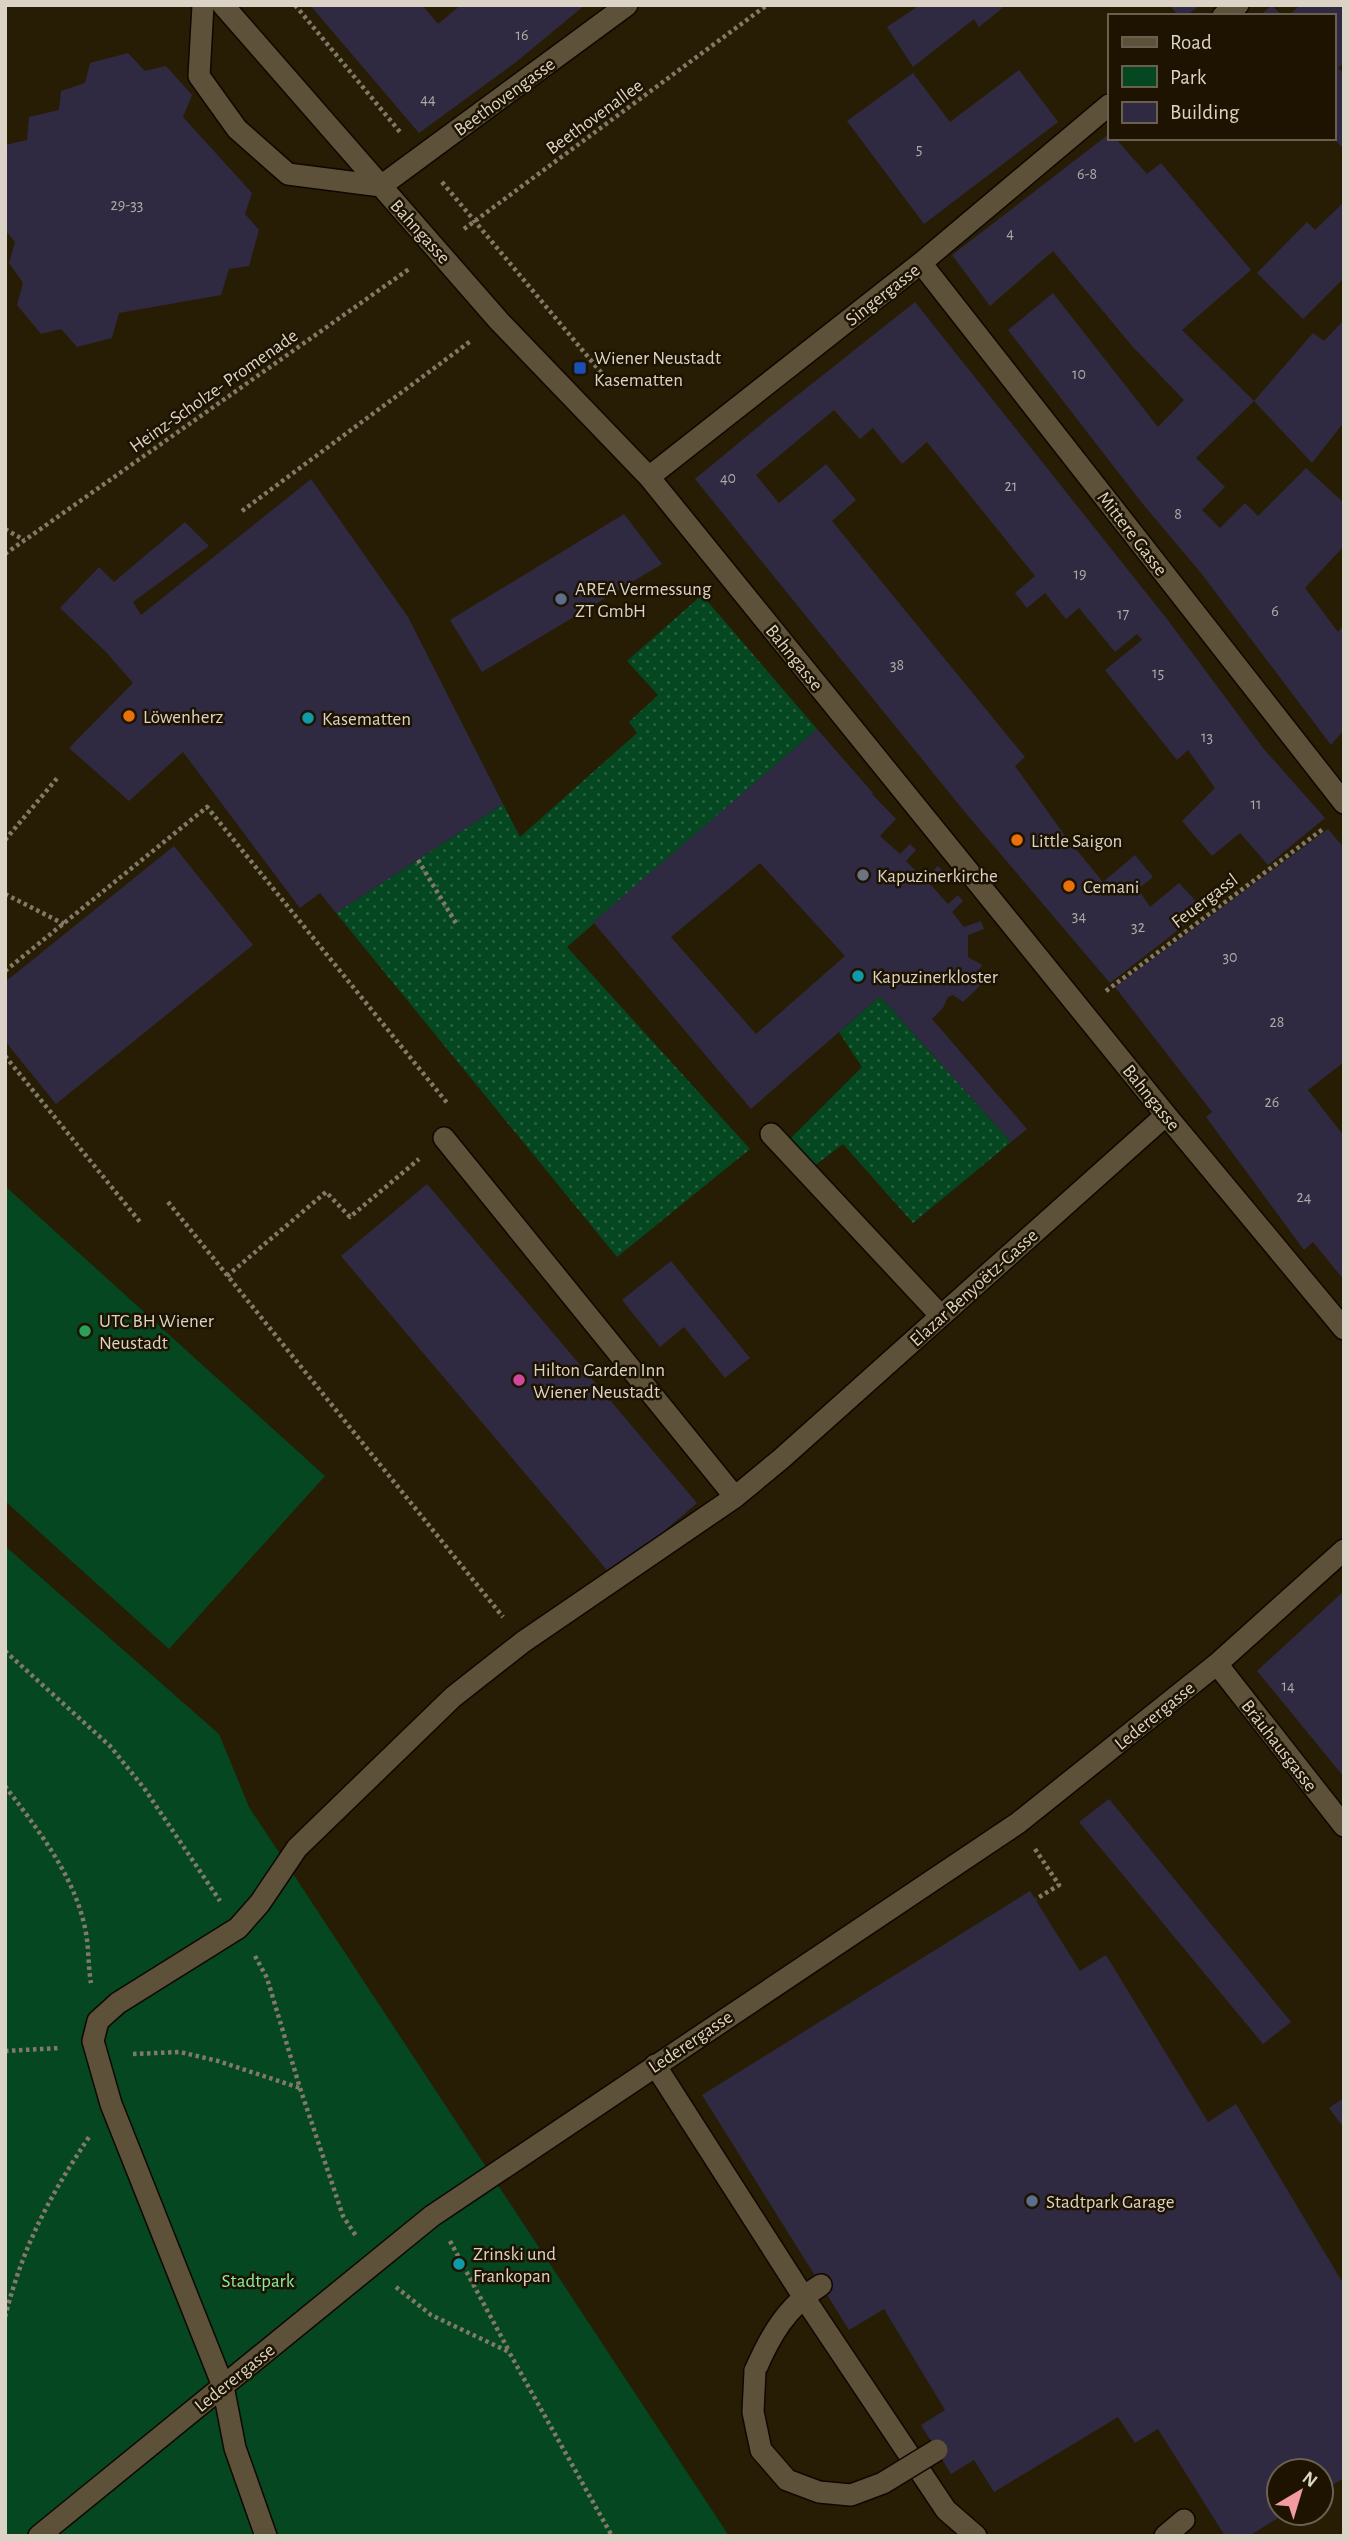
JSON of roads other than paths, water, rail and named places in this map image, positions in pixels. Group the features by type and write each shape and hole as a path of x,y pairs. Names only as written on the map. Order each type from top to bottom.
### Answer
{"street":[{"path":"203,5 199,76 237,128 288,174 381,186"},
{"name":"Bahngasse","path":"223,5 499,321 649,477 1166,1115 1344,1328"},
{"name":"Beethovengasse","path":"381,186 628,5"},
{"name":"Singergasse","path":"649,477 921,263 1108,106"},
{"name":"Mittere Gasse","path":"921,263 1340,787"},
{"name":"Elazar Benyoëtz-Gasse","path":"223,2386 111,2104 96,2040 118,2003 238,1928 260,1903 297,1848 453,1697 523,1642 736,1497 1166,1115"},
{"path":"771,1134 941,1316"},
{"path":"444,1138 736,1497"},
{"name":"Lederergasse","path":"39,2536 432,2216 1018,1823 1217,1664 1344,1550"},
{"name":"Bräuhausgasse","path":"1217,1664 1344,1826"},
{"path":"655,2064 812,2290 946,2510 976,2536"},
{"path":"812,2290 770,2336 755,2371 752,2412 761,2450 787,2480 819,2492 851,2494 883,2483 937,2450"},
{"path":"223,2386 235,2448 266,2536"},
{"path":"1165,2536 1184,2521"}],"place":[{"name":"Wiener Neustadt Kasematten","path":"580,368"},
{"name":"AREA Vermessung ZT GmbH","path":"561,599"},
{"name":"Löwenherz","path":"129,716"},
{"name":"Kasematten","path":"308,718"},
{"name":"Little Saigon","path":"1017,840"},
{"name":"Kapuzinerkirche","path":"863,875"},
{"name":"Cemani","path":"1069,886"},
{"name":"Kapuzinerkloster","path":"858,976"},
{"name":"UTC BH Wiener Neustadt","path":"85,1331"},
{"name":"Hilton Garden Inn Wiener Neustadt","path":"519,1380"},
{"name":"Stadtpark Garage","path":"1032,2201"},
{"name":"Zrinski und Frankopan","path":"459,2264"}],"park label":[{"name":"Stadtpark","path":"258,2280"}]}
